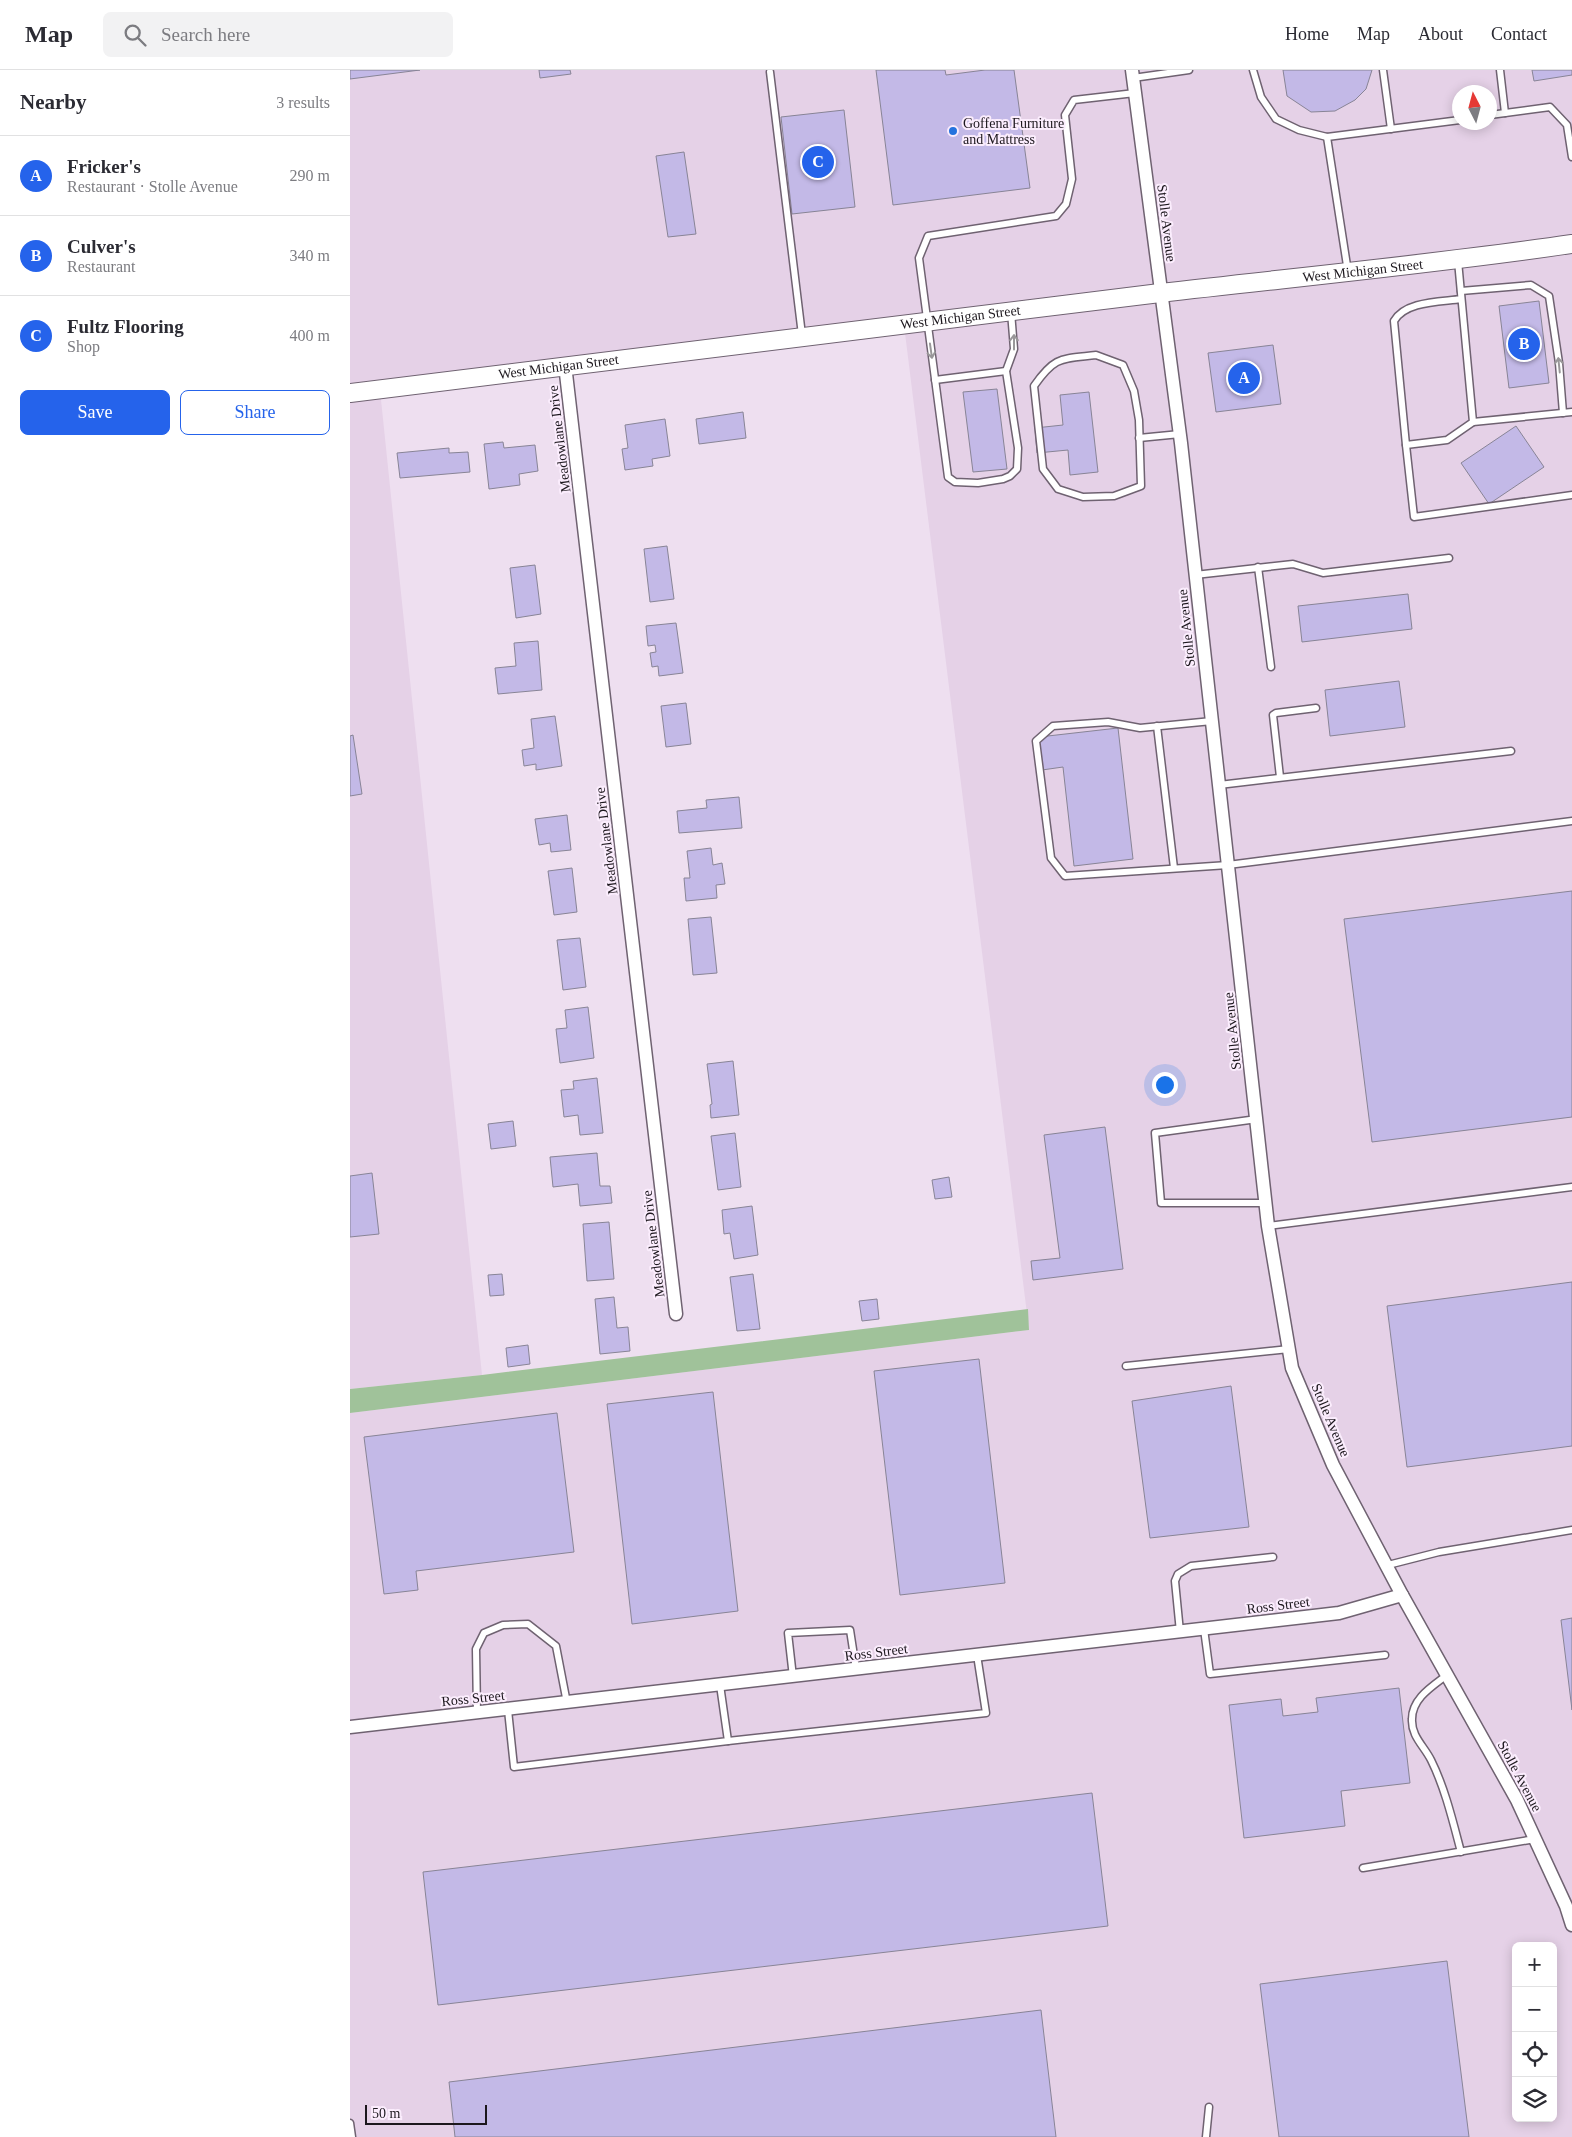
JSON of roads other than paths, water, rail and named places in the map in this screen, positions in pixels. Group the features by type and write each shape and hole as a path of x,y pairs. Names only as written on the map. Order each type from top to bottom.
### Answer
{"main road":[{"name":"West Michigan Street","path":"350,393 1160,293 1458,261 1572,244"}],"street":[{"name":"Stolle Avenue","path":"1133,74 1160,293 1180,434 1268,1226 1292,1368 1333,1464 1388,1565 1402,1595 1517,1800 1566,1906 1572,1925"},
{"name":"Meadowlane Drive","path":"565,365 676,1314"},
{"name":"Ross Street","path":"350,1727 1339,1613 1402,1595"}],"lane":[{"path":"1133,74 1189,70"},
{"path":"1253,70 1261,97 1276,119 1299,130 1327,137 1452,121"},
{"path":"1383,70 1392,129"},
{"path":"1500,70 1505,113"},
{"path":"770,72 802,336"},
{"path":"1011,311 1014,349 1006,371 1018,448 1017,469 1010,476 1003,479 978,483 955,482 948,477 919,258 928,236 1056,216 1066,204 1072,179 1066,115 1074,100 1135,93"},
{"path":"1497,114 1550,107 1567,125 1572,157"},
{"path":"1327,137 1348,272"},
{"path":"1458,261 1473,422"},
{"path":"1563,413 1559,363 1549,296 1532,285 1461,295 1410,307 1398,314 1394,321 1414,517 1572,495"},
{"path":"1096,355 1123,365 1134,391 1139,420 1139,438 1141,486 1114,496 1083,498 1058,489 1042,469 1034,386 1047,367 1064,358 1096,355"},
{"path":"935,380 1006,371"},
{"path":"1406,445 1447,440 1473,422 1572,412"},
{"path":"1139,438 1180,434"},
{"path":"1196,575 1293,564 1323,573 1449,558"},
{"path":"1258,567 1271,667"},
{"path":"1280,777 1273,715 1316,708"},
{"path":"1212,721 1140,728 1108,722 1053,726 1036,741 1050,858 1065,876 1228,865 1572,821"},
{"path":"1157,726 1174,868"},
{"path":"1219,786 1280,777 1511,751"},
{"path":"1257,1119 1155,1133 1160,1202 1266,1203"},
{"path":"1268,1226 1572,1187"},
{"path":"1126,1366 1289,1349"},
{"path":"1388,1565 1439,1552 1572,1530"},
{"path":"1180,1632 1175,1581 1178,1574 1191,1566 1273,1557"},
{"path":"477,1713 476,1649 484,1633 503,1625 528,1624 556,1646 567,1703"},
{"path":"1204,1629 1210,1674 1385,1655"},
{"path":"793,1677 788,1633 850,1630 856,1669"},
{"path":"508,1710 514,1767 728,1741 986,1713 977,1655"},
{"path":"1447,1675 1422,1694 1414,1707 1412,1718 1413,1730 1419,1744 1430,1758 1441,1785 1461,1852"},
{"path":"720,1685 728,1741"},
{"path":"1364,1868 1535,1839"},
{"path":"1206,2137 1209,2106"},
{"path":"350,2123 352,2137"}],"place":[{"name":"Goffena Furniture and Mattress","path":"953,131"},
{"name":"Fultz Flooring","path":"818,162"},
{"name":"Culver's","path":"1524,344"},
{"name":"Fricker's","path":"1244,378"}]}
